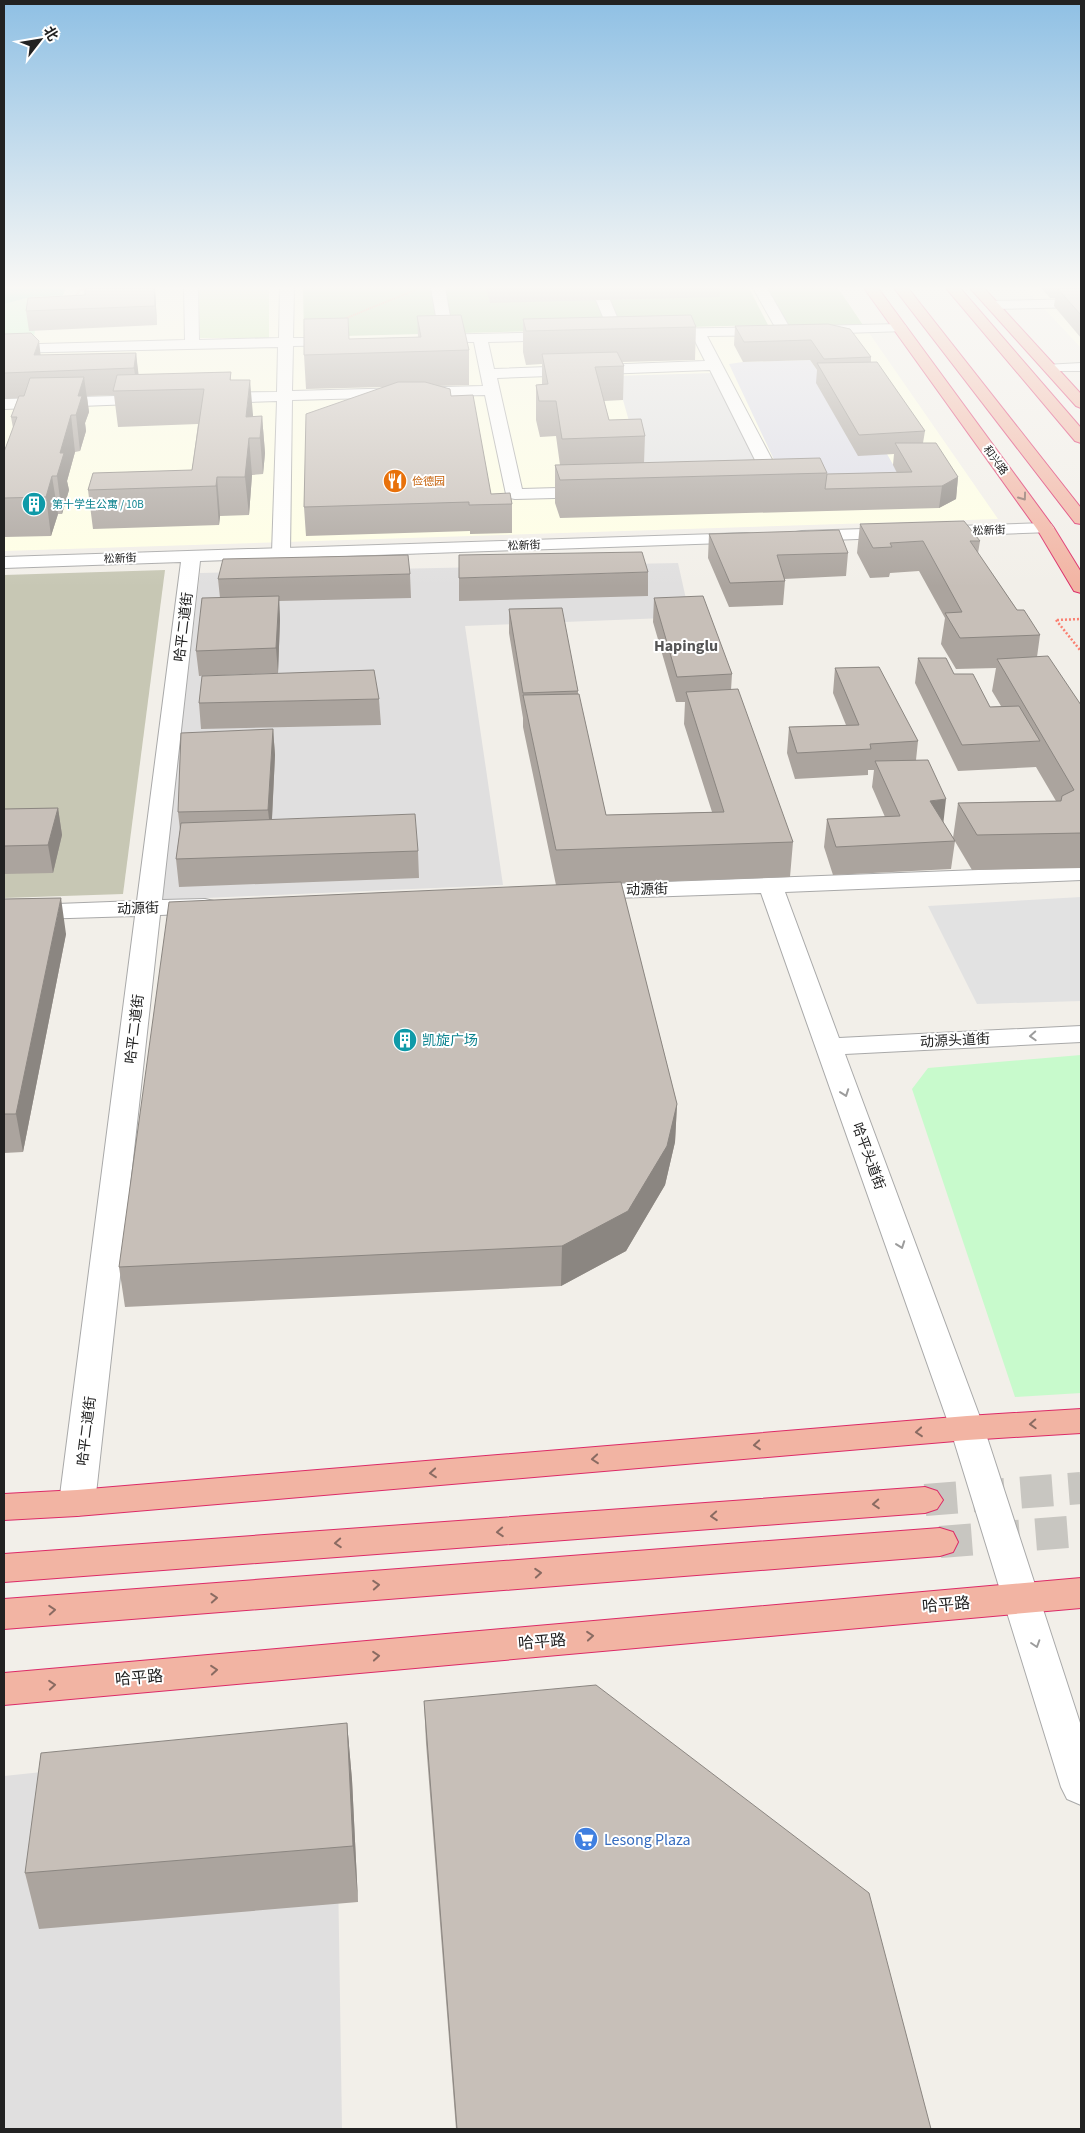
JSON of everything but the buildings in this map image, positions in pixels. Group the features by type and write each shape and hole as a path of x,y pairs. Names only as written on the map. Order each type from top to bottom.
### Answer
{"highway":[{"name":"和兴路","path":"943,388 1040,522 1081,587"},
{"path":"979,388 1081,519"},
{"path":"1038,388 1081,438"},
{"path":"1067,388 1081,403"},
{"path":"1040,522 1081,560"},
{"path":"4,1507 77,1503 967,1428 1081,1421"},
{"path":"4,1568 925,1500"},
{"path":"4,1614 940,1542"},
{"name":"哈平路","path":"4,1689 1081,1593"}],"street":[{"path":"281,553 284,388"},
{"path":"727,388 778,488 758,488"},
{"path":"197,398 492,390 515,494 612,492"},
{"path":"4,404 168,399"},
{"name":"松新街","path":"787,537 1040,522"},
{"name":"松新街","path":"4,562 767,537"},
{"name":"哈平二道街","path":"77,1503 191,556"},
{"name":"动源街","path":"563,892 1081,873"},
{"name":"哈平头道街","path":"770,885 967,1428 1081,1787"},
{"name":"动源街","path":"4,914 228,905"},
{"name":"动源头道街","path":"829,1047 1081,1034"}],"path":[{"path":"1080,650 1056,620 1081,619"}],"shaded area":[{"path":"4,388 907,388 998,519 4,551"},
{"path":"617,388 722,388 770,479 646,481 623,400"},
{"path":"740,388 830,388 887,454 910,494 783,479"},
{"path":"678,563 690,617 465,626 503,885 161,900 200,573"},
{"path":"165,570 123,894 4,898 4,575"},
{"path":"1081,897 1081,1001 977,1004 928,906"},
{"path":"336,1741 342,2129 4,2129 4,1776"}],"green space":[{"path":"1081,1055 1081,1393 1015,1397 912,1089 928,1068"}],"tunnel":[{"path":"925,1500 1081,1488"},
{"path":"940,1542 1081,1531"}],"place":[{"name":"俭德园","path":"395,481"},
{"name":"第十学生公寓 / 10B","path":"34,504"},
{"name":"凯旋广场","path":"405,1040"},
{"name":"Lesong Plaza","path":"586,1839"}],"district":[{"name":"Hapinglu","path":"686,645"}]}
